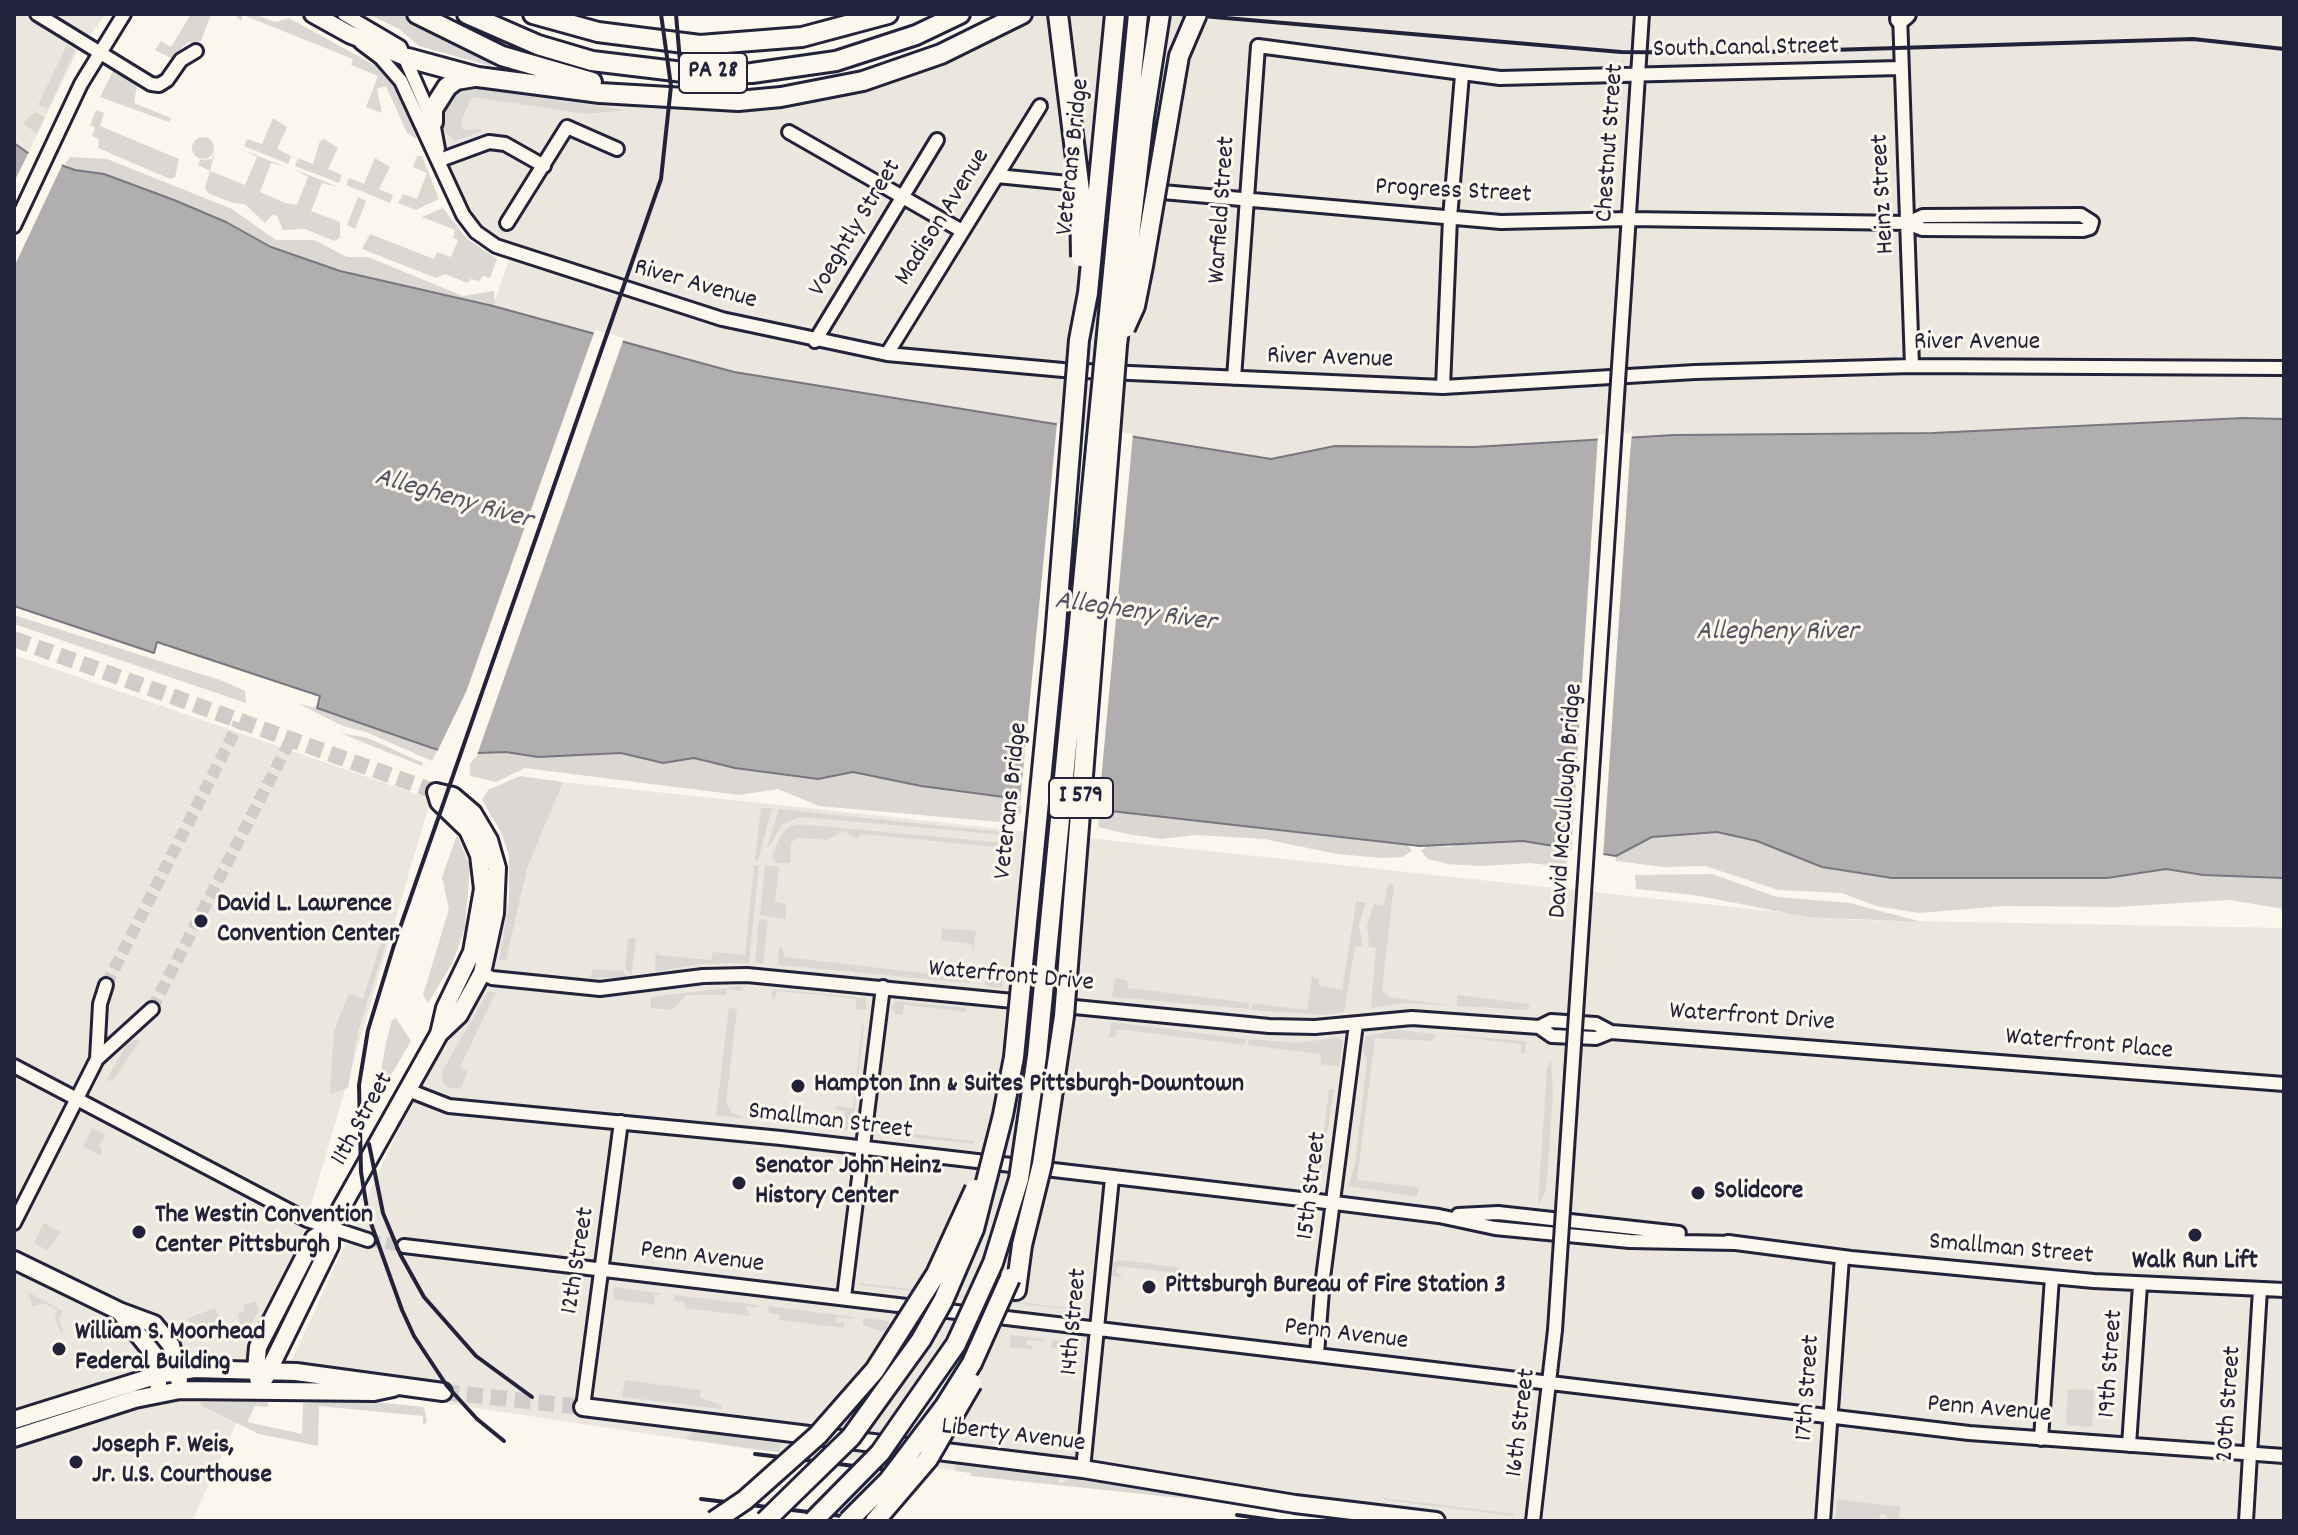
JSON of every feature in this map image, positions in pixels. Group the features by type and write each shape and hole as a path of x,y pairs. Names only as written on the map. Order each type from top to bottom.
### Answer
{"highway":[{"path":"417,14 502,56 658,97"},
{"name":"PA 28","path":"467,14 538,45 592,61 700,74 752,73 836,61 916,35 960,14"},
{"path":"533,14 598,32 700,45 802,37 888,14"},
{"name":"PA 28","path":"408,58 478,77 658,97 738,101 806,93 863,81 941,54 1022,14"},
{"path":"1058,14 1080,191 1079,340"},
{"name":"Veterans Bridge","path":"765,1521 851,1437 921,1340 943,1301 974,1229 1003,1115 1014,1057 1055,638 1079,340 1088,293 1115,14"},
{"path":"813,1521 880,1453 934,1380 956,1344 993,1263 1019,1179 1037,1056 1138,14"},
{"name":"I 579","path":"848,1521 889,1480 945,1406 993,1321 1022,1245 1042,1164 1064,1016 1117,345 1145,103 1160,14"},
{"path":"1117,345 1135,306 1176,69 1197,14"},
{"path":"433,122 433,109 447,87 456,80 478,77"},
{"path":"714,1521 745,1500 818,1435 875,1370 936,1274 964,1216 1003,1115"},
{"path":"875,1521 928,1459 954,1417 1016,1290 1022,1245"}],"main road":[{"name":"PA 28","path":"313,14 349,34 408,58"},
{"path":"436,792 460,801 484,829 497,868 490,890 473,838 439,802 436,792"},
{"name":"11th Street","path":"439,1034 459,1015 482,973 491,937 490,890"},
{"name":"11th Street","path":"261,1391 262,1369 258,1347 314,1238 330,1228 439,1034 445,1008 472,952 490,890"},
{"path":"14,1260 119,1311 154,1324 171,1345 179,1372 180,1390"},
{"path":"119,1311 148,1344 158,1365 158,1394"},
{"path":"14,1420 158,1375 179,1372 262,1369 375,1380 399,1387 443,1392"},
{"path":"14,1438 180,1390 374,1392 399,1387"},
{"name":"Liberty Avenue","path":"583,1407 1083,1469 1295,1504 1436,1521"}],"street":[{"path":"37,14 151,84 159,85 186,55 196,51"},
{"path":"14,226 72,102 124,14"},
{"path":"344,14 388,37 408,58 433,122 440,160"},
{"name":"Chestnut Street","path":"1625,276 1642,14"},
{"name":"Heinz Street","path":"1902,16 1900,68 1912,366"},
{"path":"349,34 381,58 401,81 440,160"},
{"name":"South Canal Street","path":"1258,46 1500,78 1900,68"},
{"name":"Warfield Street","path":"1234,378 1258,46"},
{"path":"1443,387 1450,218 1462,75"},
{"name":"Madison Avenue","path":"887,354 1040,106"},
{"path":"507,223 567,127 617,149"},
{"path":"789,132 962,231"},
{"name":"Voeghtly Street","path":"815,341 937,140"},
{"path":"440,160 489,142 505,144 544,166"},
{"name":"River Avenue","path":"440,160 463,215 476,232 496,246 722,319 887,354 1045,369 1443,387 1695,372 1912,366 2284,368"},
{"name":"Progress Street","path":"997,176 1501,222 1629,219 1908,223 1922,229 2083,230 2090,228 2092,222 2081,215 1923,216 1908,223"},
{"name":"David McCullough Bridge","path":"1555,1330 1625,276"},
{"name":"Waterfront Drive","path":"482,973 507,980 600,989 729,975 883,987 1269,1026 1356,1024 1412,1018 1539,1027 1552,1036 1596,1038 1611,1032 1890,1051"},
{"path":"97,1059 100,1004 106,985"},
{"path":"844,1297 883,987"},
{"path":"14,1223 97,1059 152,1009"},
{"name":"15th Street","path":"1317,1354 1323,1278 1356,1024"},
{"name":"Waterfront Place","path":"1890,1051 2284,1084"},
{"path":"14,1066 307,1220 368,1240"},
{"name":"Smallman Street","path":"408,1090 449,1106 862,1148 1439,1216 1498,1213 1588,1221 1842,1257 2140,1285 2284,1290"},
{"name":"12th Street","path":"583,1407 621,1122"},
{"name":"14th Street","path":"1083,1469 1112,1178"},
{"name":"Penn Avenue","path":"404,1246 1830,1416 2041,1439 2284,1456"},
{"name":"17th Street","path":"1823,1521 1842,1257"},
{"path":"2041,1439 2052,1277"},
{"name":"19th Street","path":"2129,1445 2140,1285"},
{"name":"20th Street","path":"2246,1521 2260,1289"},
{"name":"16th Street","path":"1533,1521 1555,1330"}],"shaded area":[{"path":"14,14 106,14 77,52 28,153 14,143"},
{"path":"191,14 211,14 201,41 187,43 171,58 155,50 161,41 171,47"},
{"path":"234,14 253,14 275,22 289,18 378,67 398,88 417,139 407,133 386,86 377,89 382,113 366,107 378,76 351,65 353,59 243,15 241,21"},
{"path":"368,14 400,14 490,61 491,66 419,46 399,29"},
{"path":"1022,14 2284,14 2284,419 2242,418 1933,433 1674,435 1474,447 1335,446 1271,459 734,372 493,306 512,253 476,232 440,160 438,96 456,80 600,93 818,91"},
{"path":"67,45 75,50 48,109 38,105"},
{"path":"113,71 137,86 134,103 171,118 169,122 100,97"},
{"path":"478,83 485,90 626,110 587,114 472,97 461,121 463,130 481,129 481,132 455,141 445,132 439,107 453,87"},
{"path":"96,110 104,113 100,126 179,159 175,177 170,179 98,148 99,139 92,136 95,128 90,125"},
{"path":"35,112 45,117 37,134 23,123"},
{"path":"273,118 287,127 277,149 291,156 288,164 244,146 247,139 262,144"},
{"path":"203,137 214,148 203,159 192,148"},
{"path":"324,139 338,148 328,169 342,175 339,183 295,166 298,158 313,164 320,141"},
{"path":"216,148 210,171 198,165 200,160 212,159"},
{"path":"243,150 286,167 271,163 260,192 285,203 297,205 308,177 294,169 338,187 322,183 311,211 340,222 340,238 334,241 305,229 283,230 277,216 272,215 265,223 245,204 233,203 208,193 205,187 210,171 245,185 257,157"},
{"path":"413,156 422,156 439,199 416,210 398,203 403,194 417,199 427,173 413,167 417,157"},
{"path":"70,157 107,159 232,209 276,240 314,240 347,257 368,257 463,296 494,291 495,302 493,306 473,303 365,278 291,255 174,200 104,174 75,170 65,164"},
{"path":"375,158 390,167 379,189 393,195 390,203 346,185 349,178 364,184"},
{"path":"344,189 366,201 355,229 347,225 358,197"},
{"path":"443,208 466,238 497,259 490,278 483,276 479,281 471,279 467,283 445,274 436,278 362,249 370,234 434,259 437,252 451,257 458,240 453,238 455,230 422,217"},
{"path":"14,615 223,681 245,691 246,703 14,624"},
{"path":"14,655 431,799 266,1357 192,1521 14,1521"},
{"path":"299,704 437,751 432,761 366,732 343,726"},
{"path":"340,733 368,738 423,763 422,766"},
{"path":"506,752 538,757 621,753 654,762 694,758 800,778 853,772 921,786 1019,797 1022,812 1011,823 819,806 778,789 739,795 525,768 496,782 470,776 470,764 478,754"},
{"path":"520,776 563,782 527,868 506,961 499,960 509,903 509,856 502,834 482,800 488,790"},
{"path":"563,782 1855,920 2284,928 2284,1521 1392,1521 1245,1500 756,1450 283,1379 397,1133 426,1081"},
{"path":"761,808 772,808 758,861 755,860"},
{"path":"779,809 1002,832 1007,835 800,817 783,824 767,849"},
{"path":"1104,810 1407,844 1412,851 1402,857 1381,858 1337,854 1264,839 1196,835 1161,839 1098,827 1099,816"},
{"path":"798,824 1006,843 1006,848 860,834 858,839 843,831 828,840 800,838 791,842 790,863 776,863 772,856 781,835 790,826"},
{"path":"1717,832 1757,841 1822,867 1892,878 2107,878 2166,869 2203,875 2284,878 2284,909 2229,900 2116,907 2004,906 1919,913 1876,906 1842,893 1778,890 1705,866 1663,867 1616,861 1616,856 1652,837"},
{"path":"457,835 470,866 465,927 453,962 428,1003 423,995 449,909 442,877"},
{"path":"1469,841 1523,841 1563,847 1571,856 1564,867 1530,863 1480,866 1428,859 1421,851 1427,846 1450,847"},
{"path":"759,865 749,963 700,964 655,972 656,945 657,955 711,960 713,952 745,955 754,866"},
{"path":"765,865 779,867 775,902 786,904 786,919 760,915"},
{"path":"1712,874 1777,897 1850,903 1922,922 1807,917 1694,895 1636,889 1635,875"},
{"path":"1388,884 1394,885 1382,990 1389,997 1454,1006 1406,1003 1371,1008 1376,948 1369,947 1367,926 1374,904 1384,905"},
{"path":"1358,891 1357,901 1366,903 1359,924 1362,946 1355,946 1344,1012 1325,1015 1251,1010 1252,1003 1307,1010 1312,977 1319,979 1319,986 1342,990"},
{"path":"759,919 768,921 763,964 755,963"},
{"path":"942,928 976,931 973,954 972,944 941,940"},
{"path":"385,930 387,940 358,1031 348,1088 330,1094 334,1031 349,993 363,999"},
{"path":"634,938 631,976 625,968 628,939"},
{"path":"782,946 784,957 967,978 970,968 970,983 778,965"},
{"path":"593,969 623,971 627,977 590,978"},
{"path":"994,970 1001,972 1003,988 985,986 986,974"},
{"path":"1115,978 1127,980 1128,988 1249,1003 1249,1009 1112,997"},
{"path":"743,986 742,991 727,989 726,995 687,995 672,1010 651,1008 651,997"},
{"path":"774,989 865,998 867,1010 856,1009 856,999 832,996 777,991 774,1000 771,994"},
{"path":"488,992 496,992 460,1067 467,1072 461,1089 447,1087 442,1081 443,1070"},
{"path":"1457,995 1529,1004 1529,1010 1457,1006"},
{"path":"896,1001 966,1008 966,1012 904,1005 902,1015 895,1014 891,1008"},
{"path":"729,1008 737,1009 726,1103 732,1113 749,1119 716,1115"},
{"path":"396,1018 411,1041 376,1101 386,1043 392,1020"},
{"path":"1111,1022 1246,1039 1245,1045 1117,1029 1115,1037 1109,1038"},
{"path":"862,1025 853,1123 847,1130 826,1127 833,1122 844,1123 845,1111 835,1109 836,1106 853,1108"},
{"path":"1398,1030 1435,1034 1433,1041 1375,1038 1357,1180 1418,1187 1417,1197 1348,1186 1355,1164 1367,1060 1363,1051 1366,1036"},
{"path":"1437,1034 1526,1041 1525,1054 1521,1053 1521,1044"},
{"path":"1338,1037 1343,1041 1339,1067 1321,1064 1320,1054 1248,1045 1249,1039 1299,1043"},
{"path":"140,1040 113,1080 106,1081 126,1045"},
{"path":"1551,1060 1553,1095 1546,1190 1538,1205 1547,1068"},
{"path":"1329,1089 1334,1089 1320,1182 1305,1184 1306,1173 1319,1174"},
{"path":"880,1124 886,1125 886,1131 974,1141 974,1144 883,1134"},
{"path":"92,1128 106,1135 99,1146 102,1151 100,1155 83,1147"},
{"path":"44,1223 61,1232 47,1250 34,1243"},
{"path":"1118,1260 1180,1268 1172,1276 1168,1272 1119,1266 1116,1272 1123,1278 1112,1276 1113,1263"},
{"path":"858,1285 1069,1308 1084,1311"},
{"path":"614,1287 664,1294 654,1295 655,1305 613,1299"},
{"path":"28,1292 63,1311 59,1320 63,1331 60,1332 55,1316 57,1310 44,1303 33,1307"},
{"path":"674,1295 759,1307 745,1306 750,1316 685,1308 685,1302 674,1301"},
{"path":"256,1301 259,1310 246,1334 242,1335 238,1314 245,1311 243,1305"},
{"path":"768,1306 855,1319 837,1317 836,1322 844,1323 844,1328 779,1320 780,1315 769,1313"},
{"path":"215,1308 222,1324 207,1333 204,1325 192,1329 188,1318"},
{"path":"863,1318 889,1321 886,1333 863,1325"},
{"path":"1011,1335 1043,1339 1044,1342 1027,1340 1026,1345 1033,1346 1032,1350 1009,1347"},
{"path":"1052,1340 1079,1344 1079,1355 1061,1353 1061,1349 1051,1348"},
{"path":"625,1380 701,1390 700,1398 722,1405 722,1409 622,1397"},
{"path":"2068,1389 2094,1390 2092,1427 2066,1425"},
{"path":"354,1400 424,1407 427,1422 423,1425 423,1416 319,1406 318,1446 259,1434 200,1405 202,1401 268,1402 268,1407 255,1406 247,1422 302,1434 303,1403"},
{"path":"693,1431 781,1446 779,1452 685,1439"},
{"path":"956,1465 1059,1477 1059,1482 1071,1477 1238,1504 971,1476 971,1473 955,1471"},
{"path":"1837,1499 1900,1507 1899,1517 1902,1518 1889,1521 1885,1513 1879,1516 1881,1521 1835,1521"},
{"path":"1384,1500 1514,1514 1514,1516"}],"water":[{"name":"Allegheny River","path":"14,143 28,153 75,170 104,174 174,200 226,222 271,247 340,271 493,306 734,372 1271,459 1335,446 1474,447 1674,435 1933,433 2243,418 2284,419 2284,878 2203,875 2166,869 2107,878 1892,878 1822,867 1757,841 1717,832 1652,837 1616,856 1523,841 1420,846 1102,810 921,786 853,772 818,779 735,768 694,758 663,763 621,753 538,757 506,752 452,754 432,748 317,708 320,696 157,642 154,653 14,606"}],"pier":[{"path":"30,150 64,161 14,267 14,182"},
{"path":"595,330 624,338 476,758 436,754 466,692"},
{"path":"1057,423 1133,434 1098,814 1020,801"},
{"path":"1632,433 1603,858 1571,853 1598,435"}],"tunnel":[{"path":"14,639 436,792"},
{"path":"106,985 239,723"},
{"path":"152,1009 290,741"},
{"path":"368,1240 404,1246"},
{"path":"443,1392 583,1407"}],"railway":[{"path":"504,1441 477,1419 447,1386 414,1336 402,1310 368,1215 361,1172 359,1085 368,1030 394,945 661,179 671,86 661,14"},
{"path":"676,14 680,62"},
{"path":"1179,14 1621,52 1732,53 2193,39 2284,49"},
{"path":"369,1144 383,1213 400,1254 424,1297 476,1356 532,1397"},
{"path":"755,1454 921,1474"},
{"path":"701,1499 883,1521"},
{"path":"1237,1515 1279,1521"}],"place":[{"name":"David L. Lawrence Convention Center","path":"201,921"},
{"name":"Hampton Inn & Suites Pittsburgh-Downtown","path":"798,1086"},
{"name":"Senator John Heinz History Center","path":"739,1183"},
{"name":"Solidcore","path":"1698,1193"},
{"name":"The Westin Convention Center Pittsburgh","path":"139,1232"},
{"name":"Walk Run Lift","path":"2195,1235"},
{"name":"Pittsburgh Bureau of Fire Station 3","path":"1149,1287"},
{"name":"William S. Moorhead Federal Building","path":"59,1349"},
{"name":"Joseph F. Weis, Jr. U.S. Courthouse","path":"76,1462"}]}
